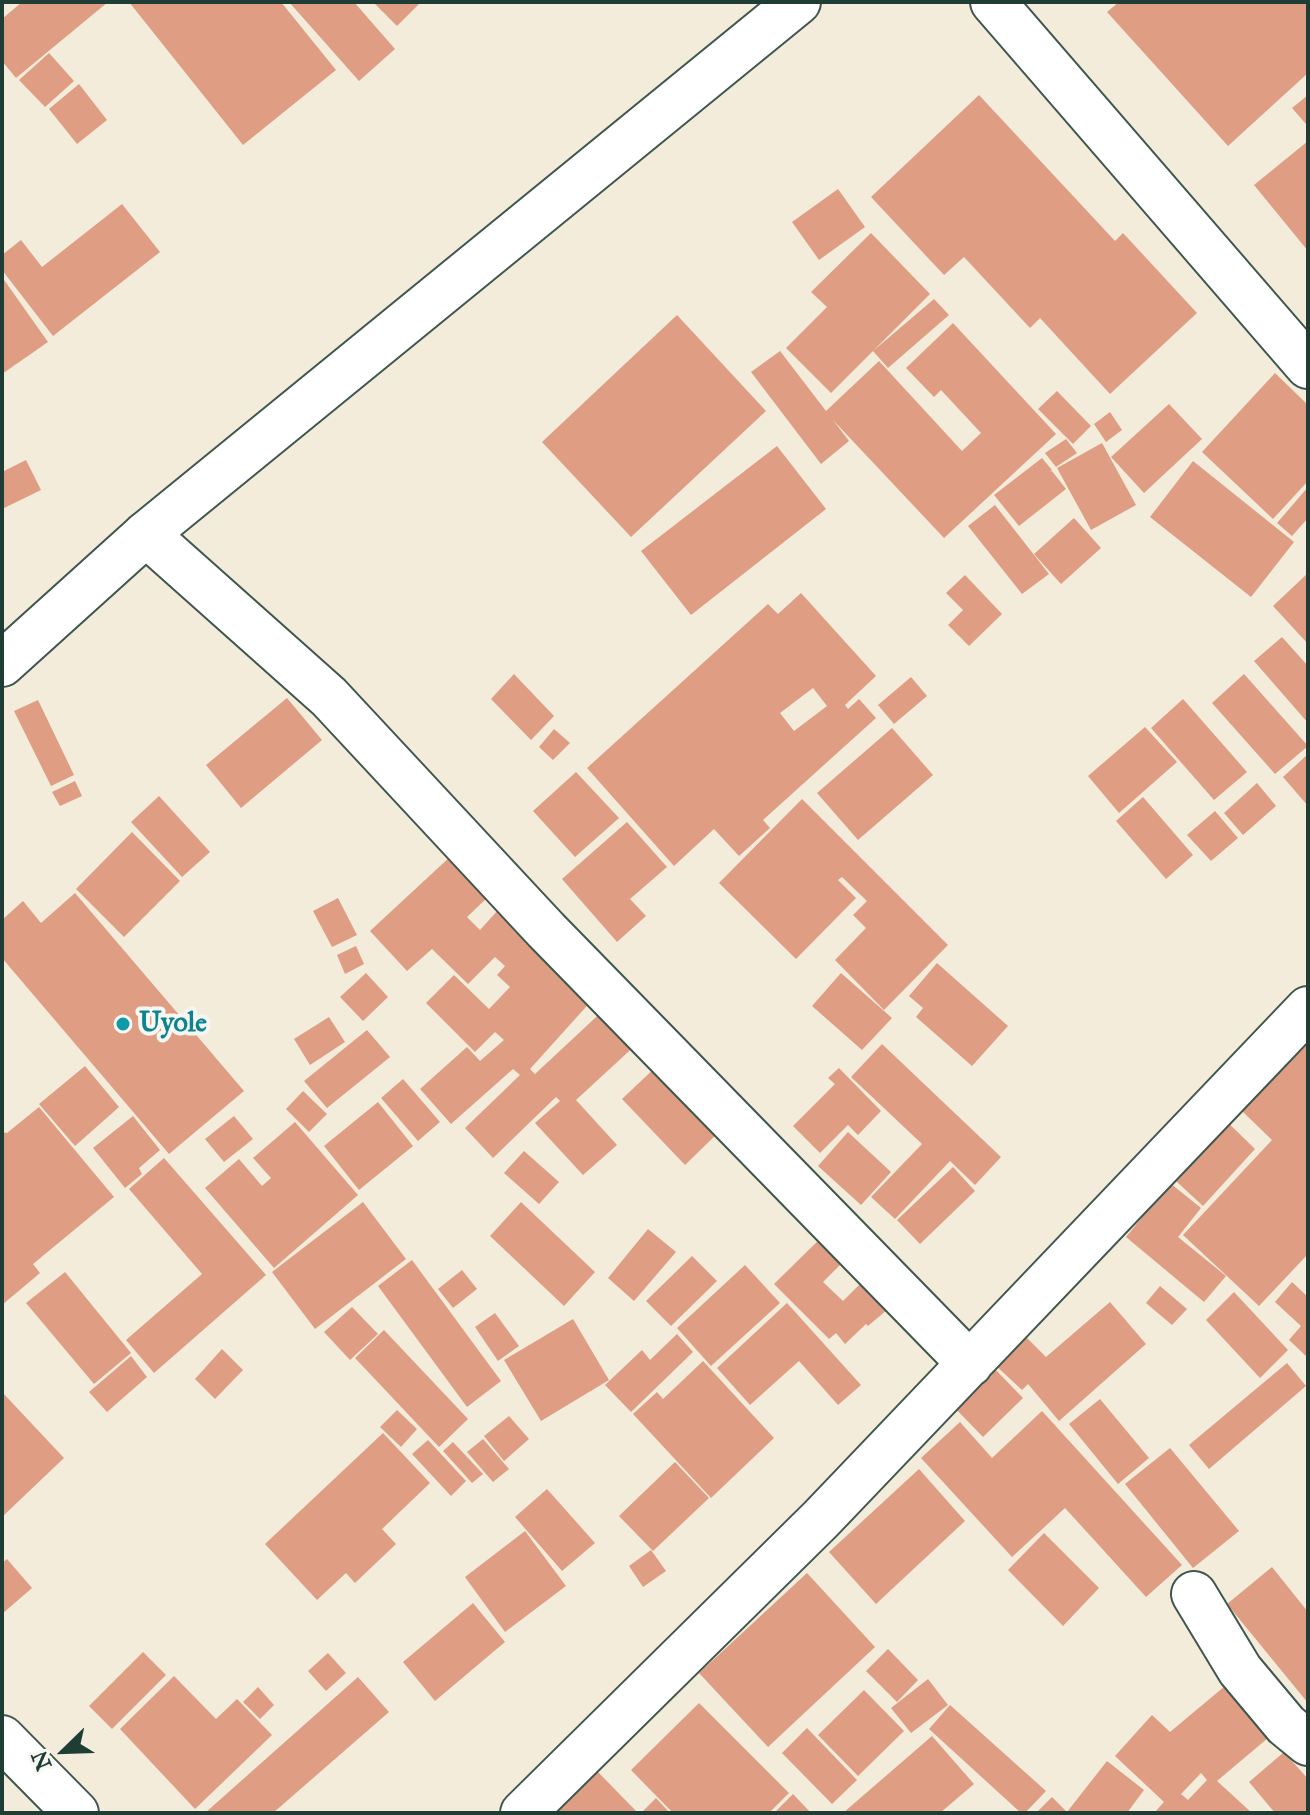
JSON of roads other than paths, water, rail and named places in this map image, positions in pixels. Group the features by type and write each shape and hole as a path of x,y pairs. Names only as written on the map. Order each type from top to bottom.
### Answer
{"main road":[{"path":"2,664 146,534 798,2"},
{"path":"993,2 1308,366"},
{"path":"146,534 329,697 546,930 970,1364"},
{"path":"523,1813 821,1519 1308,1009"},
{"path":"1194,1594 1240,1670 1286,1725 1308,1743"},
{"path":"2,1738 76,1813"}],"place":[{"name":"Uyole","path":"123,1024"}]}
